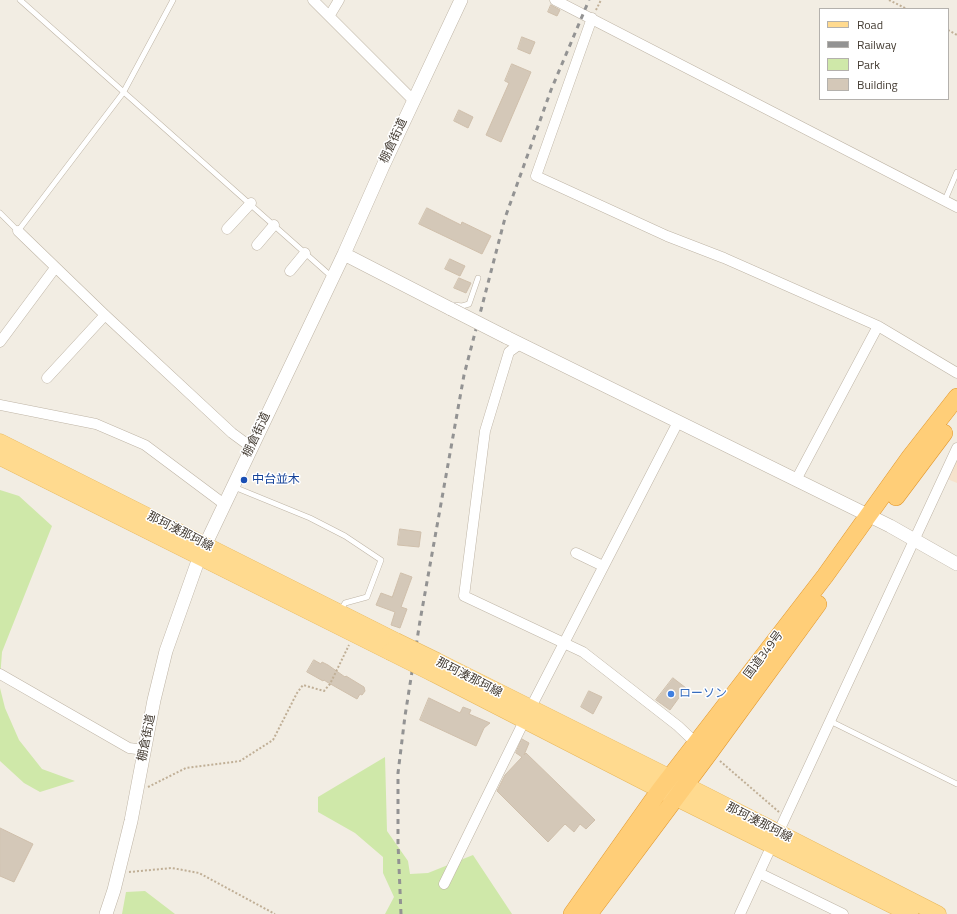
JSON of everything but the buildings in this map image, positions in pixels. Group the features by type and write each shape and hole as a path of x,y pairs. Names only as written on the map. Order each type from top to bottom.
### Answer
{"highway":[{"name":"国道349号","path":"874,519 910,457 957,396"},
{"name":"国道349号","path":"572,914 665,784 703,748 874,519 957,415"},
{"name":"国道349号","path":"589,914 681,792 703,748"}],"main road":[{"name":"那珂湊那珂線","path":"0,442 202,551 394,646 665,784 775,839 938,914"},
{"name":"那珂湊那珂線","path":"0,457 202,551 340,612 394,646"},
{"name":"那珂湊那珂線","path":"775,839 910,914"}],"street":[{"path":"313,0 330,15 414,100"},
{"path":"330,15 339,0"},
{"name":"棚倉街道","path":"106,914 118,873 166,651 202,551 344,254 461,0"},
{"path":"555,0 957,206"},
{"path":"592,18 536,176 667,236 724,258 878,326 957,372"},
{"path":"227,229 251,203"},
{"path":"257,245 274,225"},
{"path":"18,231 55,268 232,433 252,447"},
{"path":"290,271 305,253"},
{"path":"344,254 506,337 874,519 957,564"},
{"path":"0,342 55,268"},
{"path":"47,378 105,315"},
{"path":"796,480 878,326"},
{"path":"520,344 509,352 485,430 464,596 583,652 678,726 703,748"},
{"path":"0,405 96,424 145,445 224,504"},
{"path":"444,884 564,642 678,422"},
{"path":"740,914 957,448"},
{"path":"576,554 603,566"},
{"path":"0,674 129,748 144,750"},
{"path":"760,873 843,914"}],"lane":[{"path":"20,0 123,93 251,203 333,277"},
{"path":"0,213 18,231 123,93 173,0"},
{"path":"945,200 957,172"},
{"path":"447,307 469,304 478,278"},
{"path":"233,486 310,518 345,536 380,560 367,597 345,603 340,612"},
{"path":"830,721 957,784"}],"path":[{"path":"889,0 905,8"},
{"path":"137,789 150,787 186,768 240,761 273,740 303,685 324,691 330,684 349,646"},
{"path":"703,748 785,817"},
{"path":"118,873 172,868 199,873 231,888 275,914"}],"shaded area":[{"path":"957,451 957,483 945,478"}],"green space":[{"path":"0,490 19,496 52,526 2,652 0,679"},
{"path":"0,688 5,708 19,740 42,769 75,781 40,792 24,783 0,761"},
{"path":"385,757 387,831 408,861 410,874 428,873 473,855 512,914 385,914 394,897 383,873 383,857 355,833 318,812 318,797"},
{"path":"145,891 175,914 122,914 126,892"}],"railway":[{"path":"401,914 398,843 398,773 405,716 420,621 464,375 505,218 551,90 589,0"}],"place":[{"name":"中台並木","path":"244,480"},
{"name":"ローソン","path":"671,694"}]}
